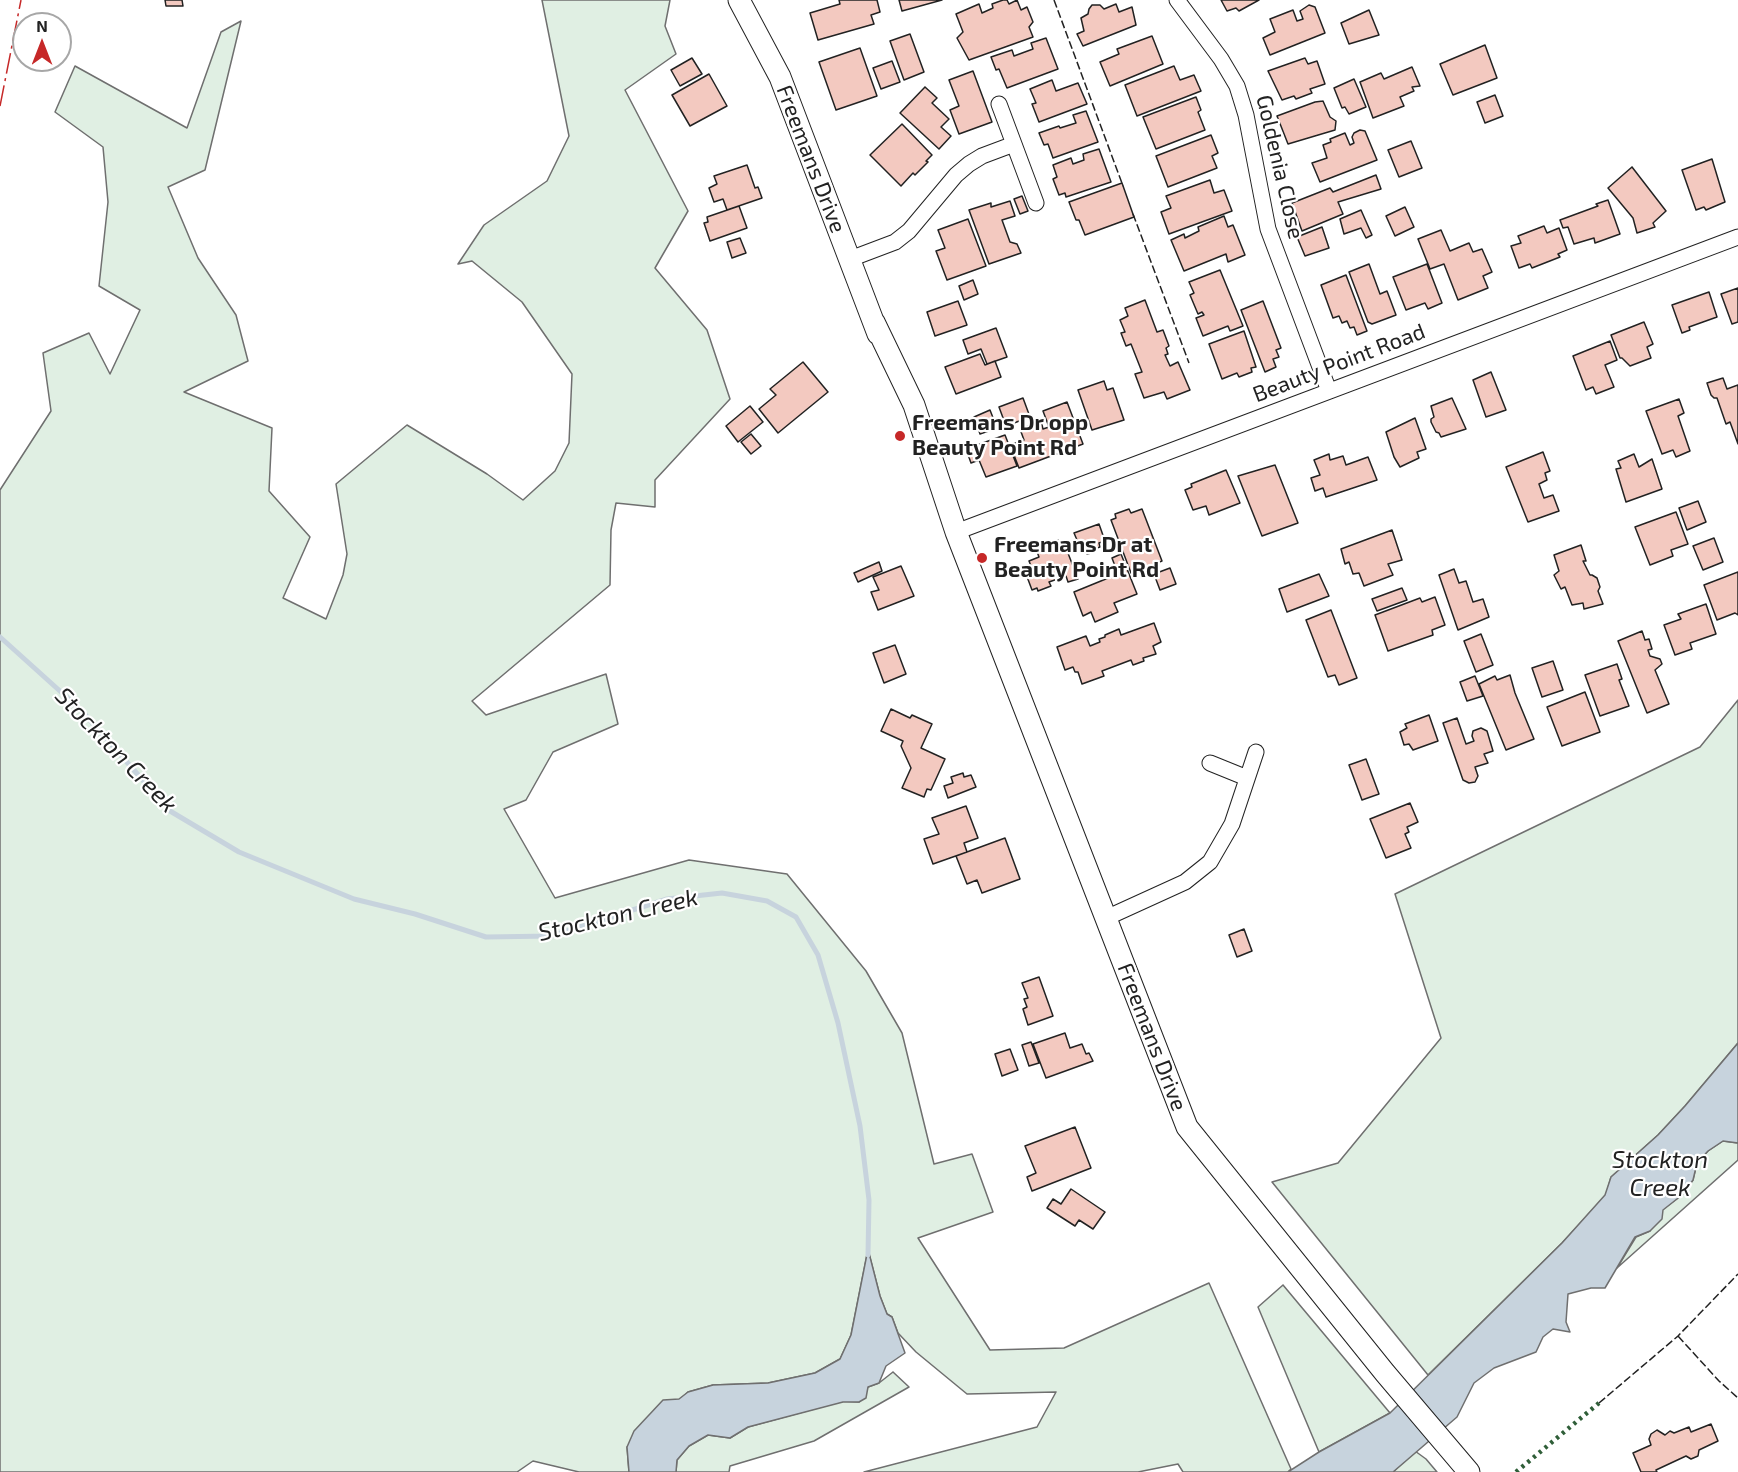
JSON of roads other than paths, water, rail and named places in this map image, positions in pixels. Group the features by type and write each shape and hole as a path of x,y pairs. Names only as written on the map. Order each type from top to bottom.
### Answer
{"main road":[{"name":"Freemans Drive","path":"738,0 780,77 874,322 913,404 956,532 1187,1127 1385,1374 1469,1472"}],"street":[{"name":"Goldenia Close","path":"1177,0 1237,86 1268,229 1329,391"},
{"path":"999,104 1036,203"},
{"path":"850,259 896,242 909,231 956,175 969,164 982,156 1014,144"},
{"name":"Beauty Point Road","path":"956,532 1738,237"},
{"path":"1106,918 1185,882 1210,862 1232,824 1256,752"},
{"path":"1210,764 1247,778"}],"water":[{"name":"Stockton Creek","path":"1738,1043 1738,1143 1723,1141 1708,1151 1697,1163 1693,1180 1682,1195 1663,1210 1662,1219 1650,1231 1635,1237 1605,1288 1591,1288 1568,1294 1566,1322 1570,1332 1553,1329 1543,1337 1536,1352 1494,1368 1474,1383 1457,1417 1393,1472 1288,1472 1390,1413 1562,1243 1605,1195 1611,1177 1658,1135"},
{"path":"868,1249 880,1296 887,1314 892,1317 905,1353 886,1366 879,1383 868,1387 866,1398 859,1402 843,1402 748,1427 730,1438 708,1435 689,1446 677,1460 676,1472 629,1472 627,1447 634,1431 663,1400 679,1399 688,1392 713,1385 768,1383 815,1373 840,1359 851,1335"}],"waterway":[{"name":"Stockton Creek","path":"0,637 81,710 170,811 239,852 354,899 415,914 486,937 551,936 667,899 722,893 767,901 796,917 818,955 838,1023 860,1126 869,1200 868,1255"}],"place":[{"name":"Freemans Dr opp Beauty Point Rd","path":"900,436"},
{"name":"Freemans Dr at Beauty Point Rd","path":"982,558"}]}
